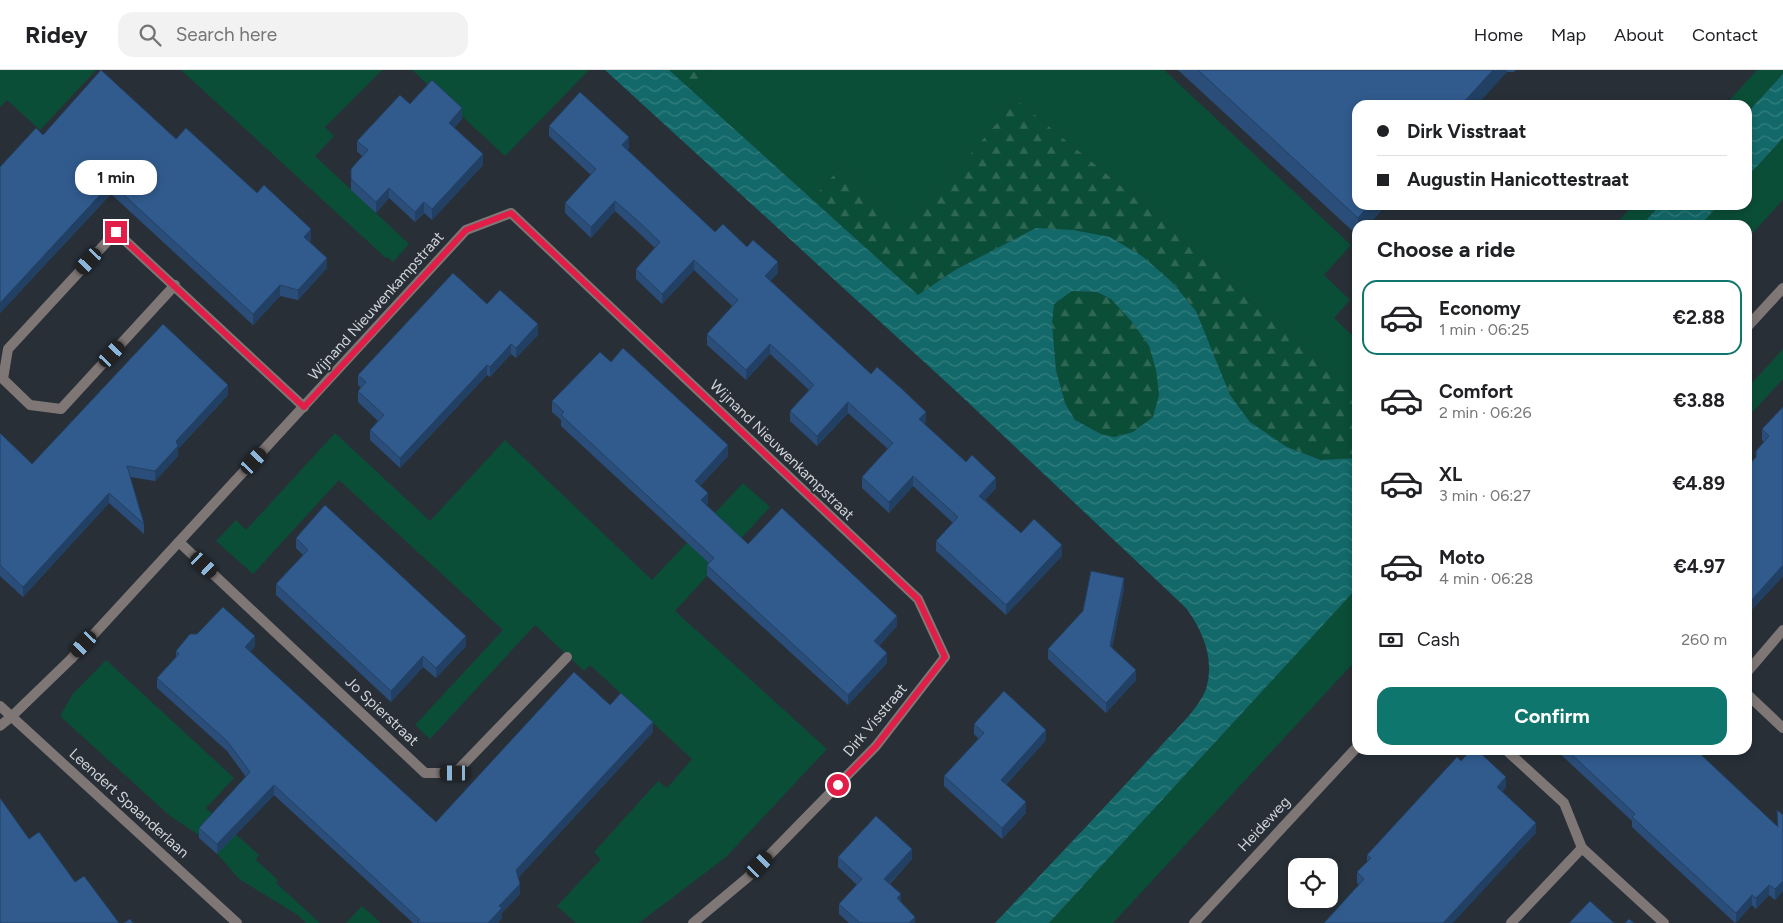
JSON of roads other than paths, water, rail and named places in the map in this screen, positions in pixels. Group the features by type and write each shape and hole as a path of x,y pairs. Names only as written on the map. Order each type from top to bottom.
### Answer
{"street":[{"name":"Wijnand Nieuwenkampstraat","path":"0,726 71,659 466,230 511,213 918,599 945,657"},
{"path":"175,285 61,409 30,405 3,378 8,349 116,232 175,285 304,407"},
{"path":"1752,322 1783,288"},
{"name":"Jo Spierstraat","path":"179,542 425,773 455,773 567,657"},
{"path":"1752,666 1783,630"},
{"name":"Dirk Visstraat","path":"693,923 747,878 876,746 945,657"},
{"path":"1752,699 1783,728"},
{"name":"Leendert Spaanderlaan","path":"0,706 237,923"},
{"name":"Heideweg","path":"1194,923 1352,752"},
{"path":"1511,755 1564,803 1582,848 1664,923"},
{"path":"1511,923 1582,848"}],"water":[{"path":"605,70 669,70 918,295 955,270 1036,228 1073,230 1110,237 1142,256 1172,282 1196,311 1230,395 1250,422 1287,447 1321,460 1352,458 1352,593 1049,923 995,923 1178,728 1203,697 1208,678 1208,656 1198,626 1186,608 957,392","holes":["1072,291 1097,292 1111,299 1133,323 1149,346 1156,370 1159,395 1153,417 1133,432 1114,437 1101,434 1075,420 1065,403 1056,370 1052,324 1054,304"]},
{"path":"1783,74 1783,138 1752,172 1752,108"},
{"path":"1656,210 1714,210 1705,220 1646,220"}]}
